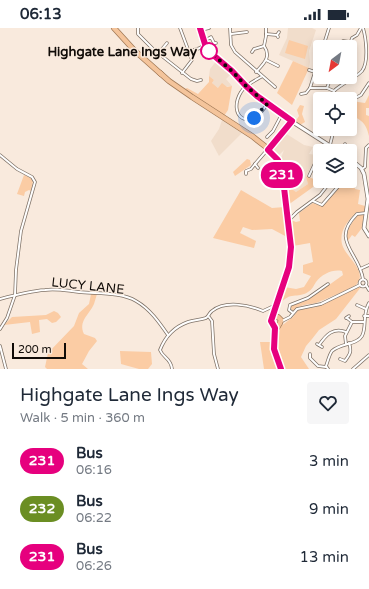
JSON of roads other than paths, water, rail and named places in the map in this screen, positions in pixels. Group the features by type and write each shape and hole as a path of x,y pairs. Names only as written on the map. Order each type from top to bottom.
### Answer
{"highway":[{"path":"114,28 134,50 160,73 252,136 267,148 278,160 283,179 286,201 290,260 287,276 275,306 278,321 274,333 274,349 281,369"}],"street":[{"path":"138,28 138,34 158,54 182,73 194,80 202,80"},
{"path":"180,28 192,62 182,73"},
{"path":"209,28 201,29 205,43 212,54 267,104 328,144"},
{"path":"230,28 231,45 235,52 274,87"},
{"path":"256,72 266,60 267,52 264,46 266,28"},
{"path":"325,40 329,28"},
{"path":"351,40 362,28"},
{"path":"310,88 327,88 334,91 362,71 365,62 366,49 365,35 362,28"},
{"path":"231,34 247,32"},
{"path":"266,34 278,36 279,32"},
{"path":"188,52 200,48 211,37 214,44 216,43"},
{"path":"158,54 168,43"},
{"path":"252,52 264,46"},
{"path":"266,60 278,66"},
{"path":"309,70 313,71"},
{"path":"261,76 241,90 238,100 238,111 240,116 249,120 254,118 267,104"},
{"path":"301,94 306,93 310,88 313,78"},
{"path":"357,97 361,95 369,83"},
{"path":"327,88 328,84"},
{"path":"267,137 273,130 282,114"},
{"path":"246,174 246,170 251,169 267,148 292,121"},
{"path":"362,169 365,167 366,148 369,145"},
{"path":"0,155 14,168 32,177 34,180 21,231 16,270 16,295 8,318 0,329"},
{"path":"255,164 258,168"},
{"path":"357,165 362,169 368,191 364,228 369,236"},
{"path":"309,176 313,167"},
{"path":"288,221 320,195 326,188"},
{"path":"313,201 322,205 337,188"},
{"path":"366,213 357,214 349,222 345,233 345,239 347,247 360,269 369,290"},
{"path":"360,269 369,265"},
{"path":"360,285 360,281 363,279"},
{"path":"293,313 288,310 290,305 308,298 326,284"},
{"path":"278,321 290,317 300,308 321,304 360,285 366,285"},
{"name":"LUCY LANE","path":"0,299 47,289 124,297 135,300 144,306 154,316 168,335"},
{"path":"310,354 309,358 316,365 327,368 332,351 359,339 362,336 364,316 369,303"},
{"path":"172,369 170,361 161,354 160,350 168,335 181,325 204,319 208,317 212,310 228,305 235,304 254,308 262,312 275,306"},
{"path":"357,305 366,309"},
{"path":"364,316 369,316"},
{"path":"208,317 212,321 214,354 218,369"},
{"path":"347,317 352,322 364,322"},
{"path":"340,358 345,361 351,353 351,350 344,339 352,322"},
{"path":"322,347 318,344 334,330 346,332"},
{"path":"0,346 6,369"},
{"path":"355,368 369,355"}],"place":[{"name":"Highgate Lane Ings Way","path":"209,51"}]}
